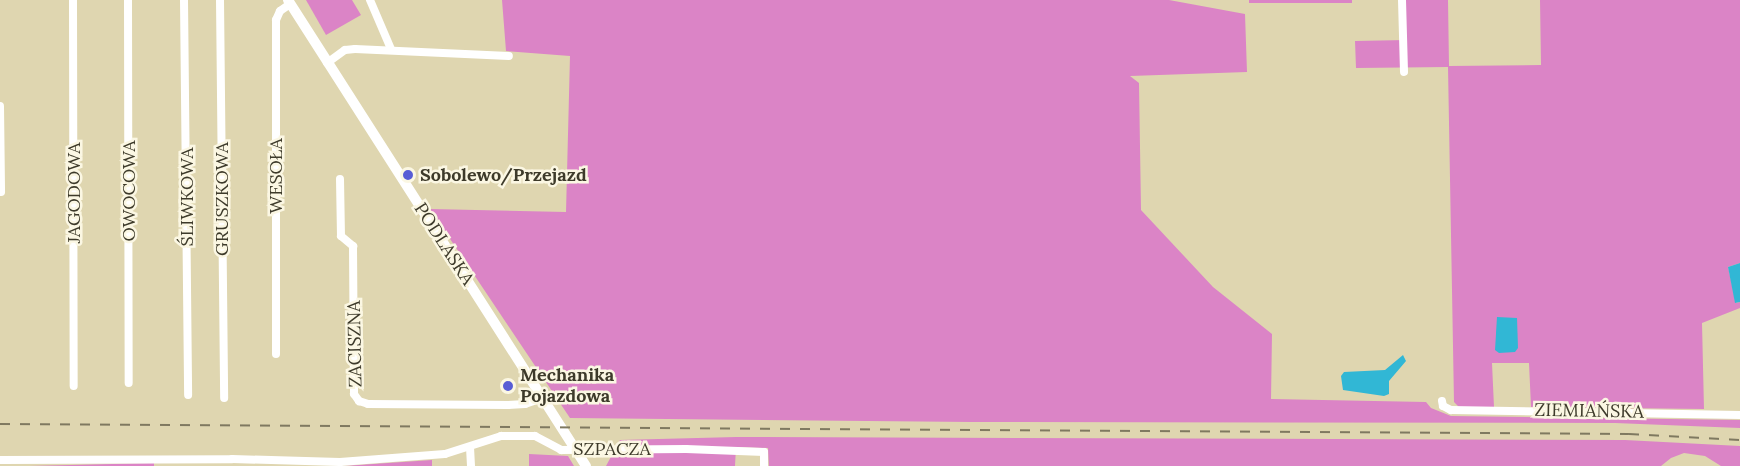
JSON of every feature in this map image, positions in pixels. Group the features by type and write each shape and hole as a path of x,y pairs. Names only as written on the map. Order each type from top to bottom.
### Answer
{"street":[{"name":"JAGODOWA","path":"73,0 74,387"},
{"name":"OWOCOWA","path":"128,0 129,383"},
{"name":"ŚLIWKOWA","path":"184,0 188,394"},
{"name":"GRUSZKOWA","path":"220,0 224,399"},
{"path":"370,0 391,49"},
{"path":"1402,0 1404,72"},
{"name":"PODLASKA","path":"289,2 586,466"},
{"name":"WESOŁA","path":"276,354 276,20 280,11 289,2"},
{"path":"327,63 345,50 391,49 509,56"},
{"path":"0,106 1,192"},
{"name":"ZACISZNA","path":"340,179 341,236 353,246 354,394 359,400 368,404 510,405 542,398"},
{"name":"ZIEMIAŃSKA","path":"1442,401 1443,406 1450,410 1740,415"},
{"name":"SZPACZA","path":"0,460 162,463 232,459 340,462 406,459 445,454 501,436 535,436 561,450 574,448 764,452 764,466"},
{"path":"470,447 471,466"}],"shaded area":[{"path":"306,0 352,0 361,15 326,35"},
{"path":"502,0 1169,0 1245,14 1247,72 1130,76 1139,83 1141,210 1213,287 1272,334 1271,399 1426,402 1431,408 1451,416 1740,420 1740,428 1615,423 972,422 570,418 430,209 566,212 570,56 506,51"},
{"path":"1249,0 1352,0 1352,3 1249,3"},
{"path":"1405,0 1448,0 1449,66 1541,65 1540,0 1740,0 1740,263 1728,267 1736,303 1740,302 1740,308 1702,323 1704,409 1531,407 1529,363 1492,363 1494,407 1459,407 1454,402 1448,67 1356,68 1355,41 1406,40"},
{"path":"736,437 1625,440 1740,446 1740,466 1721,466 1705,456 1684,453 1671,458 1661,466 769,466 768,448 736,447 735,466 606,466 620,440"},
{"path":"529,454 568,456 574,466 529,466"},
{"path":"432,460 432,466 344,466"},
{"path":"154,463 154,466 29,466"}],"water":[{"path":"1740,263 1740,302 1735,303 1728,267"},
{"path":"1497,317 1517,318 1518,348 1515,352 1499,353 1495,350"},
{"path":"1403,355 1406,361 1389,381 1389,394 1384,396 1343,390 1341,376 1344,372 1385,370"}],"railway":[{"path":"0,424 1629,434 1740,440"}],"place":[{"name":"Sobolewo/Przejazd","path":"408,175"},
{"name":"Mechanika Pojazdowa","path":"508,386"}]}
